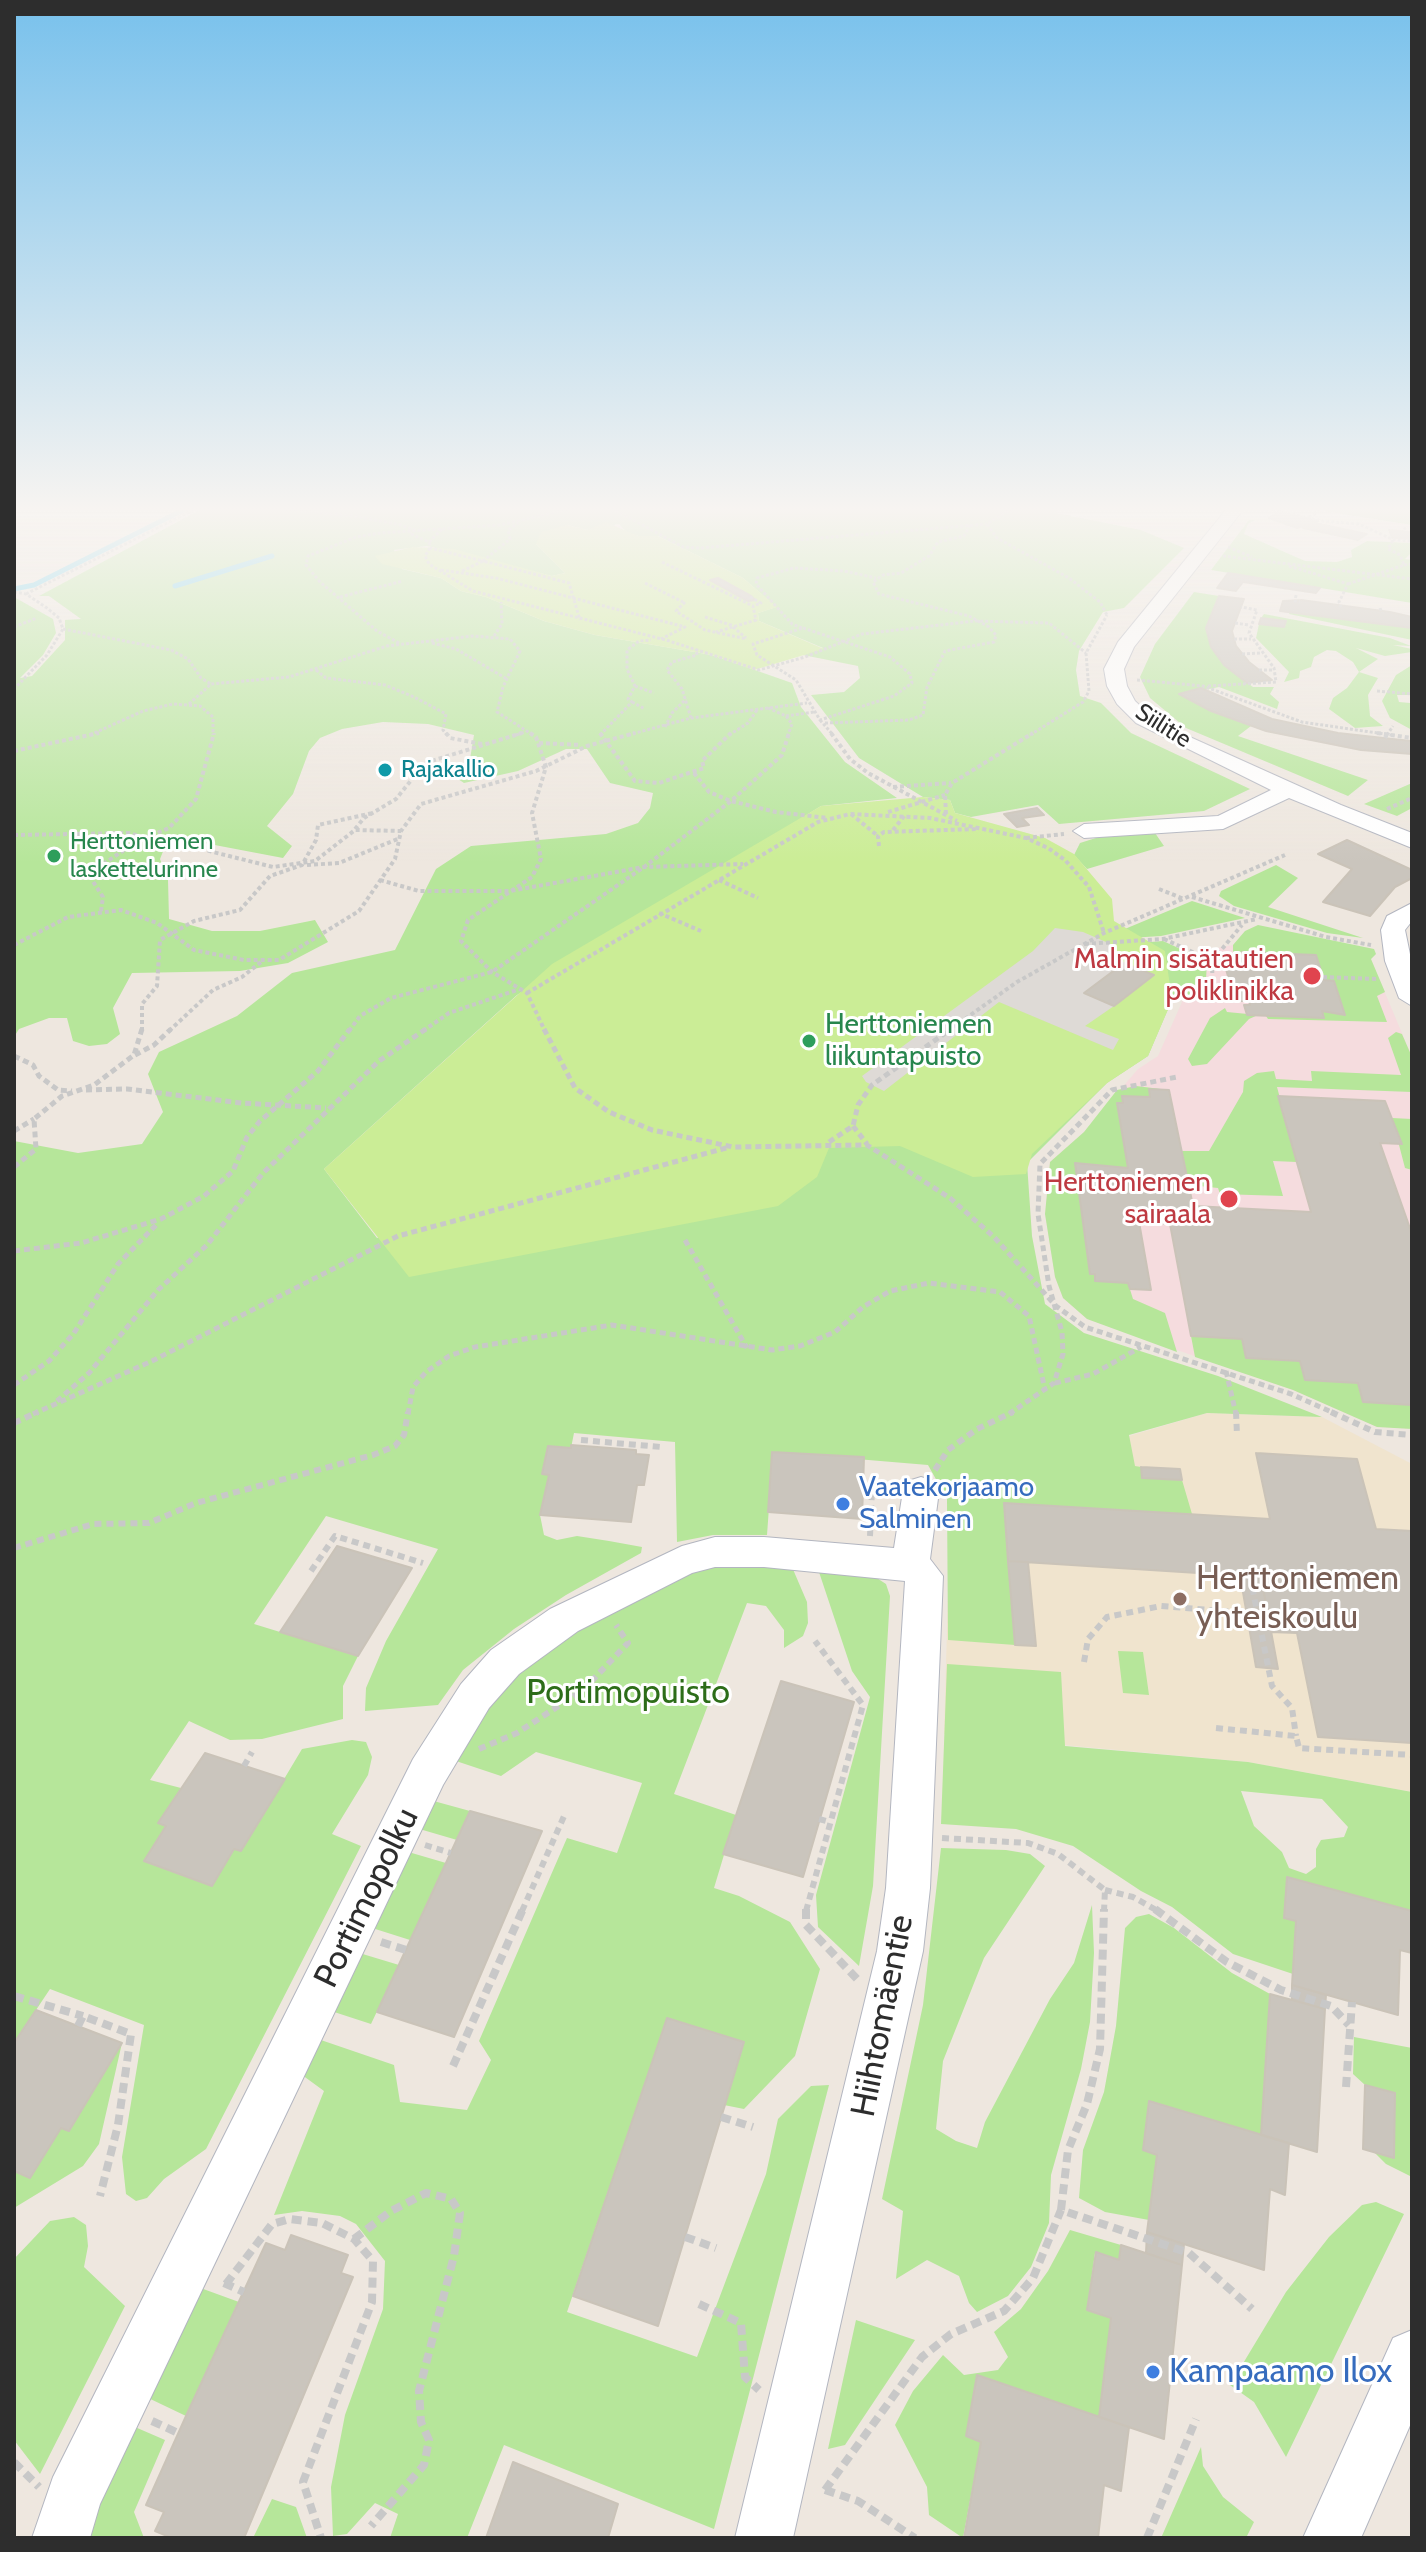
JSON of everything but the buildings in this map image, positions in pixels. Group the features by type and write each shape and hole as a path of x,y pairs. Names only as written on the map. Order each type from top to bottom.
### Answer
{"street":[{"name":"Siilitie","path":"1143,624 1116,661 1114,676 1127,704 1143,719 1288,790 1412,841"},
{"path":"1084,831 1223,822 1288,790"},
{"name":"Siilitie","path":"1333,810 1344,819 1412,849"},
{"path":"1412,910 1396,921 1393,930 1394,946 1412,998"},
{"name":"Hiihtomäentie","path":"764,2538 900,1951 908,1888 923,1649 924,1576 890,1555 916,1507 921,1491"},
{"name":"Portimopolku","path":"61,2538 80,2484 438,1753 475,1696 505,1662 564,1620 682,1561 715,1552 890,1555"},
{"path":"1332,2538 1412,2357"}],"path":[{"path":"61,624 63,629"},
{"path":"369,624 399,644"},
{"path":"494,636 502,624"},
{"path":"597,624 661,639 759,670 881,630 943,624"},
{"path":"654,693 635,686 627,669 627,650 639,641 661,639 685,627 674,624"},
{"path":"696,624 747,639"},
{"path":"728,624 753,644 757,655 796,680 807,703 850,759 893,787 961,823"},
{"path":"716,632 744,624"},
{"path":"792,624 901,662 910,674 912,683 885,700 822,722"},
{"path":"822,722 909,720 923,715 927,687 945,651 994,642 996,635 980,624"},
{"path":"1050,624 1086,653"},
{"path":"1083,702 1089,691 1086,653 1101,624"},
{"path":"1135,676 1139,683 1203,686 1276,682 1275,670 1251,639 1249,625 1243,624"},
{"path":"753,644 803,628"},
{"path":"63,629 171,650 188,659 201,678 211,684 270,680 316,670 369,650 399,644 494,636 510,639 520,648 497,712 539,743 546,767 532,813 541,859 532,877 468,920 462,930 461,941 467,951 492,972 527,993 563,1071 590,1100 652,1130 733,1147"},
{"path":"14,689 47,655 63,629"},
{"path":"1234,639 1251,639"},
{"path":"427,642 456,649 507,679"},
{"path":"691,718 686,699 667,670 672,662 697,655 696,649"},
{"path":"1242,654 1260,653"},
{"path":"316,670 326,678 385,685 414,697 446,714 443,730 450,738 483,744"},
{"path":"1259,670 1275,670"},
{"path":"189,704 211,684"},
{"path":"635,686 628,699 645,709"},
{"path":"1203,686 1296,723 1338,732 1412,738"},
{"path":"1377,691 1412,694"},
{"path":"1219,698 1229,695"},
{"path":"665,727 672,713 686,699"},
{"path":"893,787 952,783 1083,702 1094,701"},
{"path":"632,702 628,710 599,734 620,756 623,769 640,784 694,773 704,768 702,761 748,723 757,709"},
{"path":"14,945 68,917 101,911 140,914 194,950 262,961 287,957 348,920 366,904 395,859 401,831 421,804 432,798 546,767 587,746 691,718 807,703"},
{"path":"14,751 99,733 143,711 189,704 209,712 215,728 199,794 191,807 169,828 124,849 93,871 92,880 103,897 101,911"},
{"path":"14,1251 81,1243 161,1219 204,1196 233,1171 251,1131 318,1071 360,1016 391,998 492,972 644,867 731,801 782,755 792,724 786,716 768,708"},
{"path":"1254,713 1261,709"},
{"path":"786,716 814,712"},
{"path":"1385,737 1393,726"},
{"path":"134,1055 142,1033 142,1004 157,986 160,940 194,921 240,910 270,876 315,861 373,813 396,799 425,763 528,732"},
{"path":"539,743 587,746"},
{"path":"694,773 709,792 776,812 829,818 850,814 905,815 961,823 1026,838 1048,848 1079,873 1089,887 1104,933"},
{"path":"946,814 945,795 952,783"},
{"path":"885,813 945,795"},
{"path":"1374,815 1412,798"},
{"path":"302,865 316,840 318,825 373,813"},
{"path":"850,814 878,836 879,846"},
{"path":"893,831 905,815"},
{"path":"527,993 659,913 829,818"},
{"path":"878,836 893,831 986,829"},
{"path":"355,830 401,831"},
{"path":"14,835 83,831 129,833 265,866 339,863 401,838"},
{"path":"1026,838 1084,831"},
{"path":"829,1143 853,1126 858,1105 872,1085 991,999 1104,933 1285,855"},
{"path":"380,880 419,891 510,891 644,867 745,864"},
{"path":"718,879 758,898"},
{"path":"1159,889 1326,937 1394,946"},
{"path":"659,913 701,931"},
{"path":"1084,944 1163,939 1242,925 1259,918"},
{"path":"1213,1001 1212,961 1242,925"},
{"path":"1163,939 1212,961"},
{"path":"14,1131 62,1096 94,1085 134,1055 154,1045 213,990 242,977 262,961"},
{"path":"1323,977 1370,979"},
{"path":"53,1404 89,1373 150,1298 207,1245 263,1173 379,1061 449,1013 518,990"},
{"path":"14,1056 33,1065 39,1076 63,1091 127,1089 205,1096 242,1103 327,1108"},
{"path":"1054,1383 1063,1354 1038,1214 1040,1164 1112,1090 1177,1077"},
{"path":"14,1167 36,1149 34,1119"},
{"path":"853,1126 867,1145 950,1198 994,1237 1056,1306 1085,1327 1291,1394 1375,1432 1412,1435"},
{"path":"14,1423 152,1361 398,1236 733,1147 829,1143 867,1145"},
{"path":"14,1385 49,1361 74,1333 118,1264 161,1219"},
{"path":"685,1240 748,1349"},
{"path":"14,1548 93,1524 149,1523 196,1503 395,1446 404,1435 413,1387 426,1372 449,1356 475,1347 612,1325 748,1349 800,1346 824,1337 890,1291 929,1283 1000,1292 1029,1316 1045,1390"},
{"path":"921,1491 948,1450 977,1429 1020,1409 1054,1383 1093,1374 1141,1347"},
{"path":"1226,1371 1236,1410 1237,1435"},
{"path":"581,1440 661,1447"},
{"path":"872,1489 890,1555"},
{"path":"311,1571 335,1536 374,1552 423,1563"},
{"path":"1250,1576 1272,1686 1292,1708 1299,1748 1412,1755"},
{"path":"438,1753 464,1753 486,1747 547,1715 583,1690 628,1643 599,1601"},
{"path":"1084,1662 1088,1639 1107,1617 1161,1606 1258,1614"},
{"path":"815,1641 863,1705 806,1904 806,1925 865,1988"},
{"path":"1216,1728 1296,1736"},
{"path":"843,1739 853,1743"},
{"path":"244,1766 252,1752"},
{"path":"453,2066 565,1814"},
{"path":"819,1819 830,1822"},
{"path":"937,1837 1028,1843 1058,1854 1105,1890 1133,1897 1165,1914 1227,1962 1281,1990 1331,2006 1349,2025"},
{"path":"825,2490 922,2357 951,2334 1004,2311 1033,2278 1052,2239 1061,2210 1068,2150 1087,2104 1100,2049 1105,1890"},
{"path":"14,1996 131,2034 118,2125 100,2196"},
{"path":"1346,2087 1352,2002"},
{"path":"78,2026 83,2016"},
{"path":"721,2117 753,2127"},
{"path":"354,2239 391,2211 426,2193 451,2199 460,2213 454,2256 430,2339 419,2391 421,2422 429,2440 424,2465 371,2526"},
{"path":"1061,2210 1189,2253 1252,2309"},
{"path":"226,2284 272,2224 290,2219 322,2223 354,2239 373,2261 372,2302 303,2482 321,2538"},
{"path":"685,2237 716,2248"},
{"path":"215,2280 244,2292"},
{"path":"699,2304 741,2323 745,2377 760,2391"},
{"path":"1147,2538 1196,2419"},
{"path":"155,2422 178,2433"},
{"path":"14,2462 45,2493"},
{"path":"811,2485 858,2501 915,2538"}],"shaded area":[{"path":"1055,928 1083,932 1113,945 1124,963 1084,993 1114,1006 1085,1026 1119,1039 1113,1050 999,1002 884,1091 866,1082 862,1076 1033,951"},
{"name":"Herttoniemen sairaala","path":"1233,945 1367,950 1412,1057 1412,1429 1377,1427 1293,1390 1087,1319 1063,1298 1055,1277 1045,1214 1050,1162 1084,1132 1138,1069 1158,1056 1182,1002 1172,952 1191,953"},
{"name":"Herttoniemen yhteiskoulu","path":"1207,1413 1322,1417 1412,1464 1412,1792 1248,1762 944,1734 949,1559 947,1499 1129,1436"}],"green space":[{"path":"14,624 54,624 56,633 43,655 20,678 32,676 65,640 65,624 555,624 595,635 712,655 792,683 801,707 845,762 897,798 821,806 517,995 324,1169 377,1238 1113,945 1163,941 1207,961 1205,998 1172,1000 1148,1056 1107,1083 1027,1163 1032,1236 1045,1304 1084,1333 1218,1376 1322,1417 1207,1413 1129,1435 1135,1466 1141,1467 1142,1478 1182,1480 1192,1514 1004,1503 1015,1645 948,1640 947,1499 928,1465 773,1452 767,1535 713,1535 677,1542 675,1442 574,1433 571,1448 548,1447 542,1474 549,1475 540,1515 544,1535 557,1540 577,1536 642,1547 641,1553 566,1595 514,1629 463,1670 438,1705 365,1711 366,1688 386,1641 438,1549 326,1516 254,1624 358,1656 343,1686 343,1719 262,1739 230,1740 189,1721 150,1780 181,1788 159,1822 166,1826 144,1861 212,1885 234,1849 241,1851 302,1749 352,1740 366,1742 372,1757 368,1775 332,1834 361,1846 206,2149 164,2179 147,2198 136,2201 126,2194 122,2157 144,2025 50,1989 14,2043 14,1141 78,1153 142,1144 163,1112 148,1074 159,1052 237,1016 292,973 395,950 436,869 471,846 606,834 638,823 650,808 653,793 610,783 587,749 566,749 518,771 464,783 455,777 470,759 474,735 428,724 383,722 342,729 320,738 309,751 293,794 267,826 292,846 283,858 183,839 164,849 160,859 168,880 169,919 212,931 260,931 315,920 328,942 288,963 240,971 132,973 113,1008 120,1034 107,1044 89,1046 73,1041 67,1018 49,1018 19,1029 14,1037"},
{"path":"555,624 766,624 824,649 754,670 712,655 595,635"},
{"path":"766,624 1096,624 1079,651 1076,670 1080,696 1101,703 1131,733 1250,789 1204,811 1059,824 1038,805 971,817 955,813 950,800 923,797 859,758 811,695 844,692 860,678 858,666 803,655 823,648"},
{"path":"1170,624 1208,624 1211,647 1224,665 1253,687 1274,687 1270,694 1279,702 1277,709 1219,687 1180,695 1251,726 1238,736 1368,780 1348,796 1186,728 1150,698 1140,677 1155,644"},
{"path":"1259,624 1317,624 1390,638 1411,646 1393,645 1412,649 1412,652 1385,656 1356,648 1378,659 1359,672 1353,662 1336,651 1327,650 1314,657 1311,667 1300,671 1299,678 1284,682 1289,672 1256,638"},
{"path":"1337,624 1412,628 1412,640"},
{"path":"1412,665 1412,695 1397,695 1399,702 1410,703 1412,730 1390,718 1382,701 1396,675"},
{"path":"1359,672 1378,678 1368,695 1370,716 1383,726 1355,728 1329,709 1333,698 1347,688"},
{"path":"1412,783 1412,808 1397,816 1364,804"},
{"name":"Herttoniemen liikuntapuisto","path":"923,797 950,800 955,813 1045,838 1074,854 1112,899 1114,921 1165,951 1172,1000 1148,1056 1107,1083 1032,1154 1026,1174 973,1177 900,1146 829,1148 817,1177 778,1206 409,1277 324,1169 552,964 821,806"},
{"path":"1155,833 1164,846 1087,869 1074,855 1080,843 1099,837"},
{"path":"1276,865 1298,878 1268,907 1363,938 1327,933 1234,906 1219,896 1221,891"},
{"path":"1192,901 1245,918 1161,936 1114,939 1108,936"},
{"path":"1258,925 1374,949 1376,954 1371,959 1385,992 1377,996 1387,1022 1268,1019 1266,1016 1324,1018 1322,1011 1345,1014 1334,981 1324,980 1316,955 1233,952 1233,945 1245,931"},
{"path":"1225,1008 1227,1012 1258,1015 1249,1019 1207,1064 1192,1066 1188,1059 1210,1018"},
{"path":"1396,1032 1402,1034 1412,1057 1412,1092 1277,1087 1297,1162 1273,1161 1283,1196 1220,1194 1218,1188 1199,1186 1190,1191 1182,1151 1209,1151 1243,1092 1244,1081 1257,1073 1274,1071 1276,1079 1312,1081 1311,1071 1401,1075 1388,1038"},
{"path":"1136,1086 1169,1090 1149,1089 1150,1097 1122,1096 1123,1103 1117,1104 1128,1168 1075,1164 1090,1274 1095,1274 1096,1281 1128,1283 1133,1299 1165,1313 1177,1352 1087,1319 1063,1298 1055,1277 1045,1214 1050,1162 1084,1132 1117,1090"},
{"path":"1392,1118 1412,1119 1412,1170 1405,1168"},
{"path":"1191,1336 1242,1339 1246,1358 1300,1361 1358,1383 1364,1402 1412,1405 1412,1429 1377,1427 1293,1390 1195,1357"},
{"name":"Portimopuisto","path":"716,1561 792,1567 807,1602 808,1623 803,1636 784,1648 784,1630 766,1606 747,1603 674,1794 736,1815 714,1888 739,1896 790,1922 820,1969 795,2056 744,2109 724,2105 667,2018 567,2312 697,2357 766,2174 778,2119 811,2086 829,2085 714,2529 504,2445 467,2538 390,2538 398,2514 375,2503 347,2534 333,2536 331,2487 345,2415 383,2309 385,2261 356,2224 340,2216 302,2211 274,2215 324,2091 298,2072 315,2038 394,2065 400,2102 467,2110 491,2060 479,2041 567,1838 617,1853 642,1783 536,1752 501,1776 450,1759 499,1689 564,1638 644,1591"},
{"path":"818,1569 872,1575 886,1584 890,1596 873,1886 859,1966 818,1927 816,1895 870,1697 852,1671"},
{"path":"1118,1651 1143,1652 1149,1695 1123,1693"},
{"path":"947,1664 1061,1672 1065,1746 1248,1762 1412,1792 1412,1911 1287,1878 1284,1917 1296,1921 1293,1974 1233,1954 1172,1907 1141,1891 1073,1846 1016,1829 941,1824","holes":["1241,1791 1322,1799 1348,1827 1344,1837 1321,1840 1316,1849 1316,1867 1306,1874 1289,1868 1282,1852 1254,1826"]},
{"path":"430,1800 470,1811 457,1840 416,1828"},
{"path":"941,1848 1030,1854 1045,1866 984,1958 943,2061 936,2129 956,2141 977,2148 985,2122 1050,1999 1074,1963 1092,1905 1094,1953 1090,2022 1081,2069 1051,2175 1049,2223 1031,2267 1008,2296 977,2312 969,2303 959,2276 927,2260 896,2279 903,2211 882,2199 923,2005"},
{"path":"405,1851 446,1863 410,1940 369,1927"},
{"path":"1149,1914 1174,1928 1232,1973 1270,1994 1261,2135 1150,2101 1143,2150 1157,2155 1149,2220 1105,2212 1079,2198 1083,2150 1104,2092 1116,2026 1125,1928 1136,1917"},
{"path":"356,1952 399,1965 371,2024 328,2010"},
{"path":"1354,2037 1412,2048 1412,2177 1386,2164 1374,2152 1394,2157 1395,2093 1365,2085 1353,2074"},
{"path":"122,2043 99,2144 83,2166 14,2208 14,2171 30,2178 61,2128 69,2131"},
{"path":"1376,2202 1404,2214 1286,2457 1254,2402 1230,2385 1286,2292 1329,2237 1362,2205"},
{"path":"74,2217 86,2225 88,2246 84,2267 125,2306 40,2474 14,2440 14,2259 50,2221"},
{"path":"1070,2230 1121,2245 1119,2260 1095,2253 1087,2309 1111,2318 1099,2417 977,2375 966,2436 981,2442 963,2538 929,2515 927,2487 895,2425 913,2391 943,2355 964,2375 998,2370 1008,2357 994,2332 1021,2309 1048,2271"},
{"path":"195,2286 239,2302 186,2416 142,2395"},
{"path":"856,2320 915,2340 845,2445 828,2449"},
{"path":"128,2424 165,2440 134,2512 144,2538 83,2538"},
{"path":"1201,2447 1203,2466 1223,2497 1254,2522 1246,2538 1161,2538"},
{"path":"272,2499 296,2507 307,2538 253,2538"}],"place":[{"name":"Rajakallio","path":"385,770"},
{"name":"Herttoniemen laskettelurinne","path":"54,856"},
{"name":"Malmin sisätautien poliklinikka","path":"1312,976"},
{"name":"Herttoniemen liikuntapuisto","path":"809,1041"},
{"name":"Herttoniemen sairaala","path":"1229,1199"},
{"name":"Vaatekorjaamo Salminen","path":"843,1504"},
{"name":"Herttoniemen yhteiskoulu","path":"1180,1599"},
{"name":"Kampaamo Ilox","path":"1153,2372"}]}
